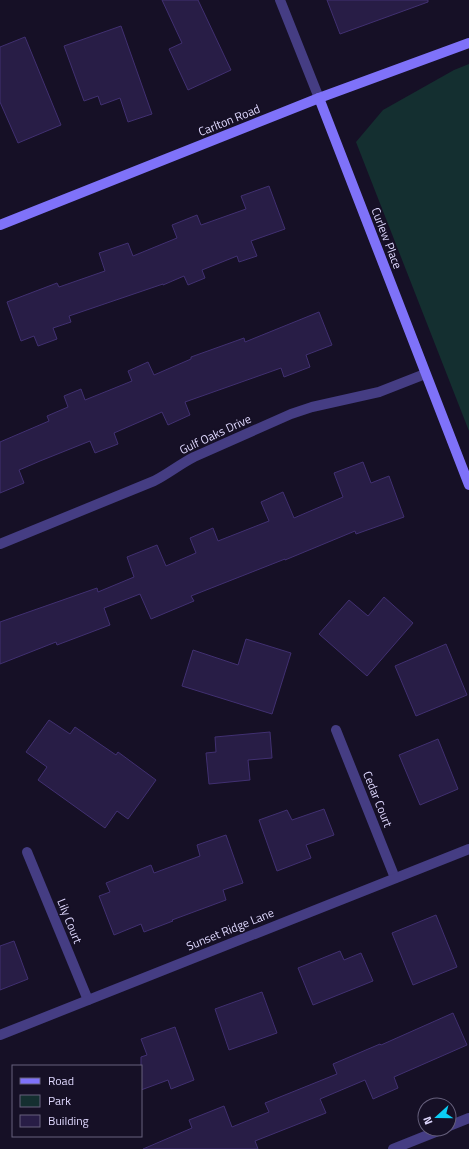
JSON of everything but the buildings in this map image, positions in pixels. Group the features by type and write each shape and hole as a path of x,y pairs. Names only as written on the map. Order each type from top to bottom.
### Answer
{"street":[{"name":"Curlew Place","path":"280,0 469,485"},
{"name":"Carlton Road","path":"0,225 319,98 469,43"},
{"name":"Gulf Oaks Drive","path":"0,544 154,481 166,475 183,462 291,414 312,406 379,392 425,374"},
{"name":"Cedar Court","path":"336,730 395,878"},
{"name":"Sunset Ridge Lane","path":"0,1034 469,849"},
{"name":"Lily Court","path":"27,852 88,1000"},
{"path":"457,1123 469,1118"},
{"path":"393,1149 423,1137"}],"green space":[{"path":"469,64 469,431 356,142 383,110 454,70"}]}
